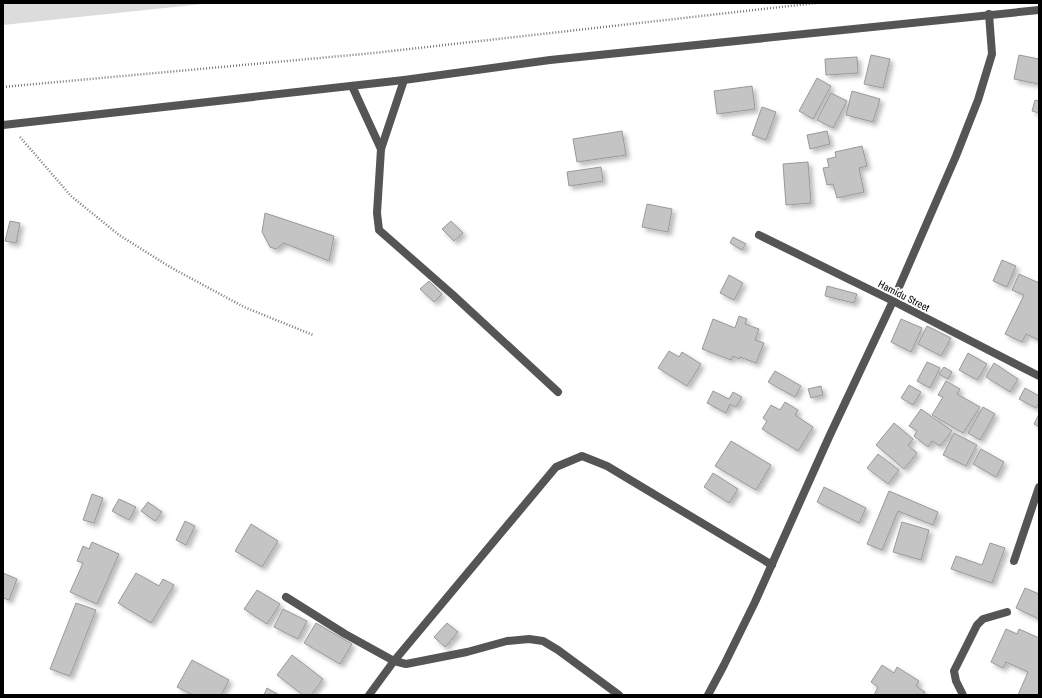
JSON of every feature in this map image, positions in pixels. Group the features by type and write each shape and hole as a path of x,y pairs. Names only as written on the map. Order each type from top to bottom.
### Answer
{"street":[{"path":"6,125 404,80 550,60 1039,10"},
{"path":"708,695 745,623 772,565 942,191 978,100 992,54 989,14"},
{"path":"404,80 382,149 377,213 379,230 453,295 558,392"},
{"path":"352,86 382,149"},
{"name":"Hamidu Street","path":"759,235 893,301 1039,376"},
{"path":"369,695 394,662 556,467 582,456 607,466 772,565"},
{"path":"1014,562 1039,488"},
{"path":"286,597 345,634 394,662 406,664 467,652 507,641 529,639 543,641 558,650 618,695"},
{"path":"963,695 956,681 954,671 977,625 983,619 1007,612"}],"path":[{"path":"3,86 374,53 816,3"},
{"path":"6,125 71,196 119,235 170,267 244,307 313,335"}],"shaded area":[{"path":"3,3 212,3 3,25"}],"building":[{"path":"871,55 890,59 883,88 864,84"},
{"path":"1019,55 1039,59 1039,84 1014,79"},
{"path":"857,57 858,73 826,75 825,59"},
{"path":"817,78 831,86 813,119 799,111"},
{"path":"752,86 755,109 717,114 714,91"},
{"path":"852,91 880,99 873,122 846,115"},
{"path":"831,93 847,101 833,128 817,120"},
{"path":"1035,100 1039,101 1039,113 1032,111"},
{"path":"762,107 776,112 766,140 752,135"},
{"path":"622,131 626,155 577,162 573,139"},
{"path":"827,131 830,144 810,149 807,135"},
{"path":"862,146 867,166 859,168 864,192 837,198 833,184 827,185 823,168 829,167 827,159 836,157 835,152"},
{"path":"808,162 811,203 786,205 783,164"},
{"path":"601,167 603,181 569,186 567,172"},
{"path":"647,204 672,209 668,232 642,227"},
{"path":"265,213 334,236 329,261 284,243 276,249 270,247 262,232"},
{"path":"10,221 20,223 16,243 5,241"},
{"path":"451,221 463,233 454,241 442,229"},
{"path":"733,237 746,244 742,250 730,243"},
{"path":"1002,260 1016,266 1007,287 993,281"},
{"path":"1019,274 1039,283 1039,340 1026,334 1022,342 1005,334 1024,295 1012,290"},
{"path":"729,275 743,283 734,300 720,293"},
{"path":"429,281 442,294 434,302 420,289"},
{"path":"827,286 857,294 854,303 825,296"},
{"path":"739,316 747,319 745,324 759,329 755,340 764,343 756,363 733,356 731,360 702,349 713,319 735,328"},
{"path":"901,319 922,328 911,352 891,342"},
{"path":"927,326 951,338 941,356 918,344"},
{"path":"669,351 679,357 682,352 701,364 687,386 658,368"},
{"path":"968,353 987,364 977,380 959,370"},
{"path":"927,362 940,368 930,388 917,381"},
{"path":"994,363 1018,379 1010,392 986,377"},
{"path":"944,367 952,372 948,379 939,374"},
{"path":"775,371 801,386 795,397 768,382"},
{"path":"946,381 960,389 957,394 980,407 963,433 932,415 943,397 938,395"},
{"path":"909,385 921,392 913,405 901,398"},
{"path":"821,386 823,395 811,398 808,389"},
{"path":"1025,388 1039,396 1039,403 1036,408 1019,399"},
{"path":"713,391 729,399 733,392 742,397 736,407 730,404 726,413 707,403"},
{"path":"785,402 798,410 795,415 813,427 798,451 762,429 767,421 763,418 771,405 780,410"},
{"path":"983,407 995,414 980,440 968,433"},
{"path":"921,409 952,431 940,446 932,441 928,447 914,436 917,431 909,426"},
{"path":"1039,414 1039,427 1034,424"},
{"path":"894,423 913,439 908,445 917,453 904,469 876,445"},
{"path":"954,433 977,445 966,466 943,455"},
{"path":"731,441 771,465 756,490 715,466"},
{"path":"981,449 1004,462 996,477 973,464"},
{"path":"878,454 899,470 888,484 867,468"},
{"path":"713,473 738,489 729,503 704,487"},
{"path":"824,487 866,508 859,523 817,502"},
{"path":"889,491 938,512 933,525 898,511 882,550 867,544"},
{"path":"92,494 103,498 94,523 83,520"},
{"path":"119,499 136,507 129,520 112,511"},
{"path":"148,502 162,512 155,521 141,511"},
{"path":"185,521 195,526 186,545 176,540"},
{"path":"902,522 929,530 921,560 893,552"},
{"path":"251,524 278,541 262,567 235,551"},
{"path":"92,542 119,554 97,604 70,592 83,563 77,561 83,546 89,549"},
{"path":"990,543 1005,548 992,583 951,569 956,556 982,565"},
{"path":"3,573 17,579 9,600 3,598"},
{"path":"136,573 159,586 163,579 174,585 151,623 118,603"},
{"path":"1025,588 1039,594 1039,619 1016,608"},
{"path":"257,590 280,604 267,624 244,609"},
{"path":"76,603 96,610 70,676 50,669"},
{"path":"283,609 307,621 298,639 274,627"},
{"path":"316,623 352,644 340,664 304,643"},
{"path":"447,623 458,632 445,647 434,637"},
{"path":"1006,629 1017,634 1019,629 1039,638 1039,695 1018,695 1028,672 1006,662 1003,668 991,662"},
{"path":"292,655 323,679 311,695 303,695 277,675"},
{"path":"192,660 229,680 221,695 193,695 177,687"},
{"path":"882,665 894,673 897,667 919,681 916,686 925,692 923,695 874,695 878,687 871,682"},
{"path":"267,688 279,695 264,695"}]}
